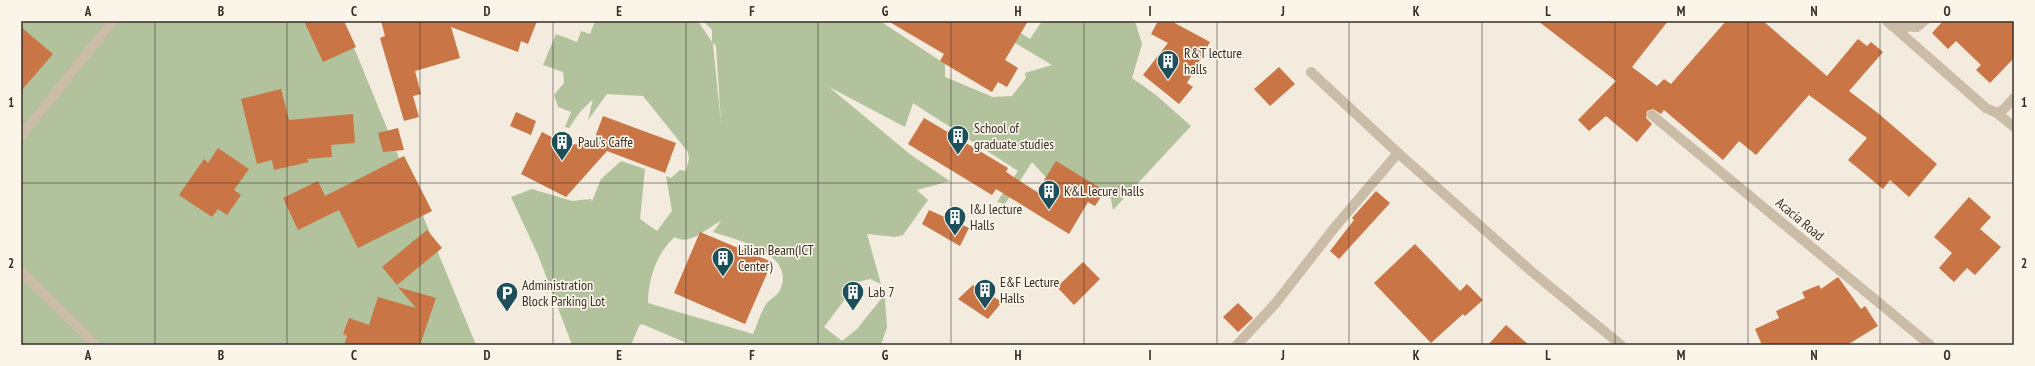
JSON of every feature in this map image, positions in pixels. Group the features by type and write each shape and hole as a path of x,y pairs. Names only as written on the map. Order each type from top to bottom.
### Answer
{"street":[{"path":"21,136 113,21"},
{"path":"1890,23 1917,27 1924,21"},
{"path":"1890,23 1986,108 1997,113 2014,127"},
{"path":"1311,72 1398,153 1531,271 1621,345"},
{"path":"1997,113 2004,109 2014,98"},
{"name":"Acacia Road","path":"1652,115 1930,345"},
{"path":"1237,345 1275,304 1335,227 1398,153"},
{"path":"21,271 96,345"}],"green space":[{"path":"21,21 343,21 476,345 21,345"},
{"path":"595,21 698,21 712,42 712,30 703,21 880,21 945,64 945,77 993,97 1012,96 1026,78 1025,73 1052,65 1012,41 1002,21 1030,39 1042,21 1135,21 1142,44 1132,78 1156,95 1191,126 1113,210 1111,199 1065,169 1054,186 1032,162 1005,204 997,202 1018,171 913,103 905,127 829,87 911,155 950,181 917,190 928,200 903,235 895,237 867,234 881,284 870,279 858,282 824,327 842,341 857,329 881,299 876,290 882,288 885,299 887,327 881,345 691,345 642,324 639,326 631,345 572,345 538,255 511,197 532,189 572,201 591,199 592,201 601,179 621,161 645,169 640,219 657,231 672,211 666,176 671,178 680,170 686,171 689,159 688,152 643,96 607,94 588,120 593,99 580,112 569,128 565,127 571,112 558,107 554,95 564,83 563,72 543,65 556,34 577,42 581,31 590,34","holes":["713,44 716,46 721,124","721,221 713,232 735,239 760,250 771,257 779,265 783,276 780,291 765,306 753,334 648,303 648,294 655,267 663,250 669,243 675,237 681,239 693,238"]}],"building":[{"path":"304,21 344,21 356,47 323,62"},
{"path":"381,21 537,21 528,44 521,41 518,52 451,27 460,58 415,71 421,94 413,96 419,117 404,121 380,38 385,36"},
{"path":"888,21 1028,21 1005,60 1018,68 1007,87 998,82 992,92 940,61 944,54"},
{"path":"1158,21 1171,21 1210,42 1187,83 1193,87 1179,104 1143,75 1168,43 1151,34"},
{"path":"1538,21 1668,21 1632,67 1657,86 1664,79 1671,84 1726,21 1763,21 1827,76 1858,39 1867,46 1871,42 1883,52 1849,91 1879,114 1937,164 1909,197 1890,180 1883,189 1848,160 1867,138 1809,95 1756,155 1739,141 1723,160 1664,110 1661,114 1653,109 1647,111 1646,118 1652,124 1637,142 1606,116 1589,131 1578,120 1616,81"},
{"path":"1943,21 2014,21 2014,58 1990,83 1976,70 1981,65 1956,41 1948,49 1932,33"},
{"path":"21,27 53,54 21,91"},
{"path":"1279,67 1295,84 1270,106 1254,89"},
{"path":"281,89 289,120 353,114 355,143 331,145 332,157 307,159 309,162 274,170 272,160 257,164 241,99"},
{"path":"516,112 536,121 531,135 510,126"},
{"path":"603,116 676,143 665,173 607,151 566,197 521,174 542,132 565,144 592,145"},
{"path":"924,118 1008,168 1006,172 1037,192 1056,161 1105,191 1095,206 1088,202 1069,234 996,189 992,195 908,144"},
{"path":"398,128 404,150 383,152 378,133"},
{"path":"218,148 249,169 234,190 241,195 227,215 218,209 212,217 179,195 204,159 208,163"},
{"path":"404,156 432,211 358,248 339,210 298,230 283,198 318,181 325,196"},
{"path":"1376,191 1390,203 1339,259 1330,251 1354,220 1352,218"},
{"path":"1969,197 1991,217 1980,229 2001,247 1975,275 1967,268 1954,282 1939,268 1952,253 1934,237"},
{"name":"I&J lecture Halls","path":"929,210 969,228 960,246 922,224"},
{"path":"427,230 442,248 397,285 382,267"},
{"name":"Lilian Beam(ICT Center)","path":"700,232 772,262 745,324 674,293"},
{"path":"1415,244 1460,291 1467,284 1483,300 1465,316 1463,314 1431,343 1374,283"},
{"path":"1083,262 1100,279 1074,305 1057,287"},
{"path":"1838,277 1861,309 1865,306 1878,326 1847,345 1762,345 1755,329 1779,318 1776,311 1805,298 1802,292 1819,285 1821,289"},
{"name":"E&F Lecture Halls","path":"973,285 1002,302 988,319 958,299"},
{"path":"398,287 436,298 420,345 344,345 347,336 343,334 349,318 369,325 378,297 416,308"},
{"path":"1238,303 1253,318 1238,332 1223,317"},
{"path":"1506,325 1529,345 1488,345"}],"place":[{"name":"R&T lecture halls","path":"1168,80"},
{"name":"School of graduate studies","path":"958,156"},
{"name":"Paul's Caffe","path":"562,162"},
{"name":"K&L lecure halls","path":"1049,210"},
{"name":"I&J lecture Halls","path":"955,236"},
{"name":"Lilian Beam(ICT Center)","path":"723,278"},
{"name":"E&F Lecture Halls","path":"985,310"},
{"name":"Administration Block Parking Lot","path":"507,312"},
{"name":"Lab 7","path":"853,312"}]}
